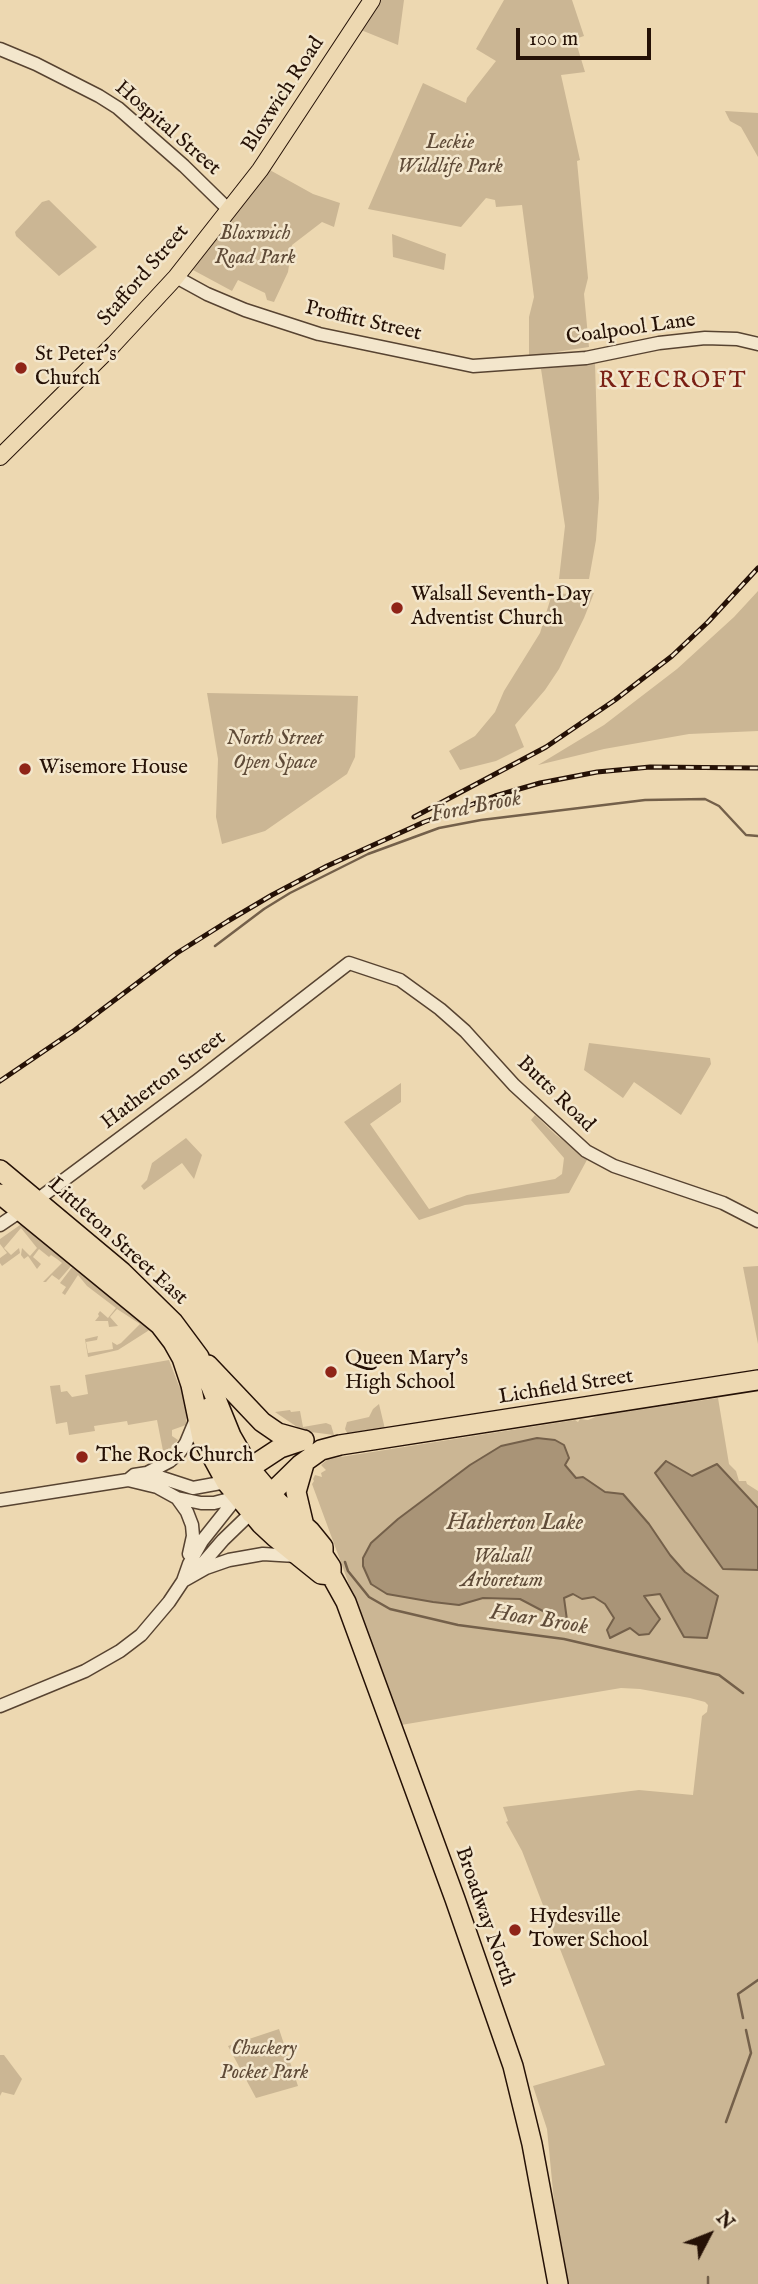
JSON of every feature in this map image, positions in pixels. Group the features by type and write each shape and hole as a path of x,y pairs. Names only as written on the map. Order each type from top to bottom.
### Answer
{"highway":[{"name":"Littleton Street East","path":"0,1170 30,1206 153,1318 168,1335 187,1371 202,1438 249,1489"},
{"name":"Littleton Street East","path":"0,1194 30,1206 145,1293 173,1322 203,1366 232,1436 249,1489"},
{"name":"Lichfield Street","path":"203,1366 207,1364 268,1427 303,1440 331,1441 340,1445"},
{"name":"Lichfield Street","path":"249,1489 305,1463 321,1450 340,1445 758,1380"},
{"path":"249,1489 280,1448 303,1440"},
{"path":"249,1489 302,1450 321,1450"},
{"path":"304,1526 296,1492 305,1463"},
{"path":"249,1489 314,1553 323,1555"},
{"path":"249,1489 275,1537 321,1574 331,1575"},
{"name":"Broadway North","path":"249,1489 304,1526 323,1547 323,1555 331,1567 331,1575 346,1602 513,2066 532,2144 558,2284"}],"main road":[{"name":"Bloxwich Road","path":"228,209 260,170 372,0"},
{"name":"Stafford Street","path":"0,457 114,344 176,277 228,209"}],"street":[{"name":"Hospital Street","path":"0,49 36,64 118,108 228,209"},
{"name":"Proffitt Street","path":"176,277 245,310 319,334 367,345 473,366 551,361"},
{"name":"Coalpool Lane","path":"551,361 586,358 659,343 705,338 737,339 758,344"},
{"name":"Hatherton Street","path":"0,1225 30,1206 198,1080 349,963"},
{"name":"Butts Road","path":"349,963 400,980 440,1009 466,1031 514,1085 586,1151 623,1169 723,1203 758,1221"},
{"path":"147,1474 170,1461 179,1452 186,1443 197,1416"},
{"path":"128,1480 134,1475 147,1474 193,1488 249,1489"},
{"path":"0,1500 128,1480 158,1487 177,1498 201,1503 214,1503 249,1489"},
{"path":"0,1706 85,1671 120,1651 155,1621 183,1581 202,1541 249,1489"},
{"path":"183,1581 195,1573 223,1540 249,1489"},
{"path":"177,1498 192,1525 192,1543 183,1581"},
{"path":"183,1581 217,1563 239,1557 263,1554 299,1556"}],"green space":[{"path":"380,0 404,0 398,45 361,30"},
{"name":"Leckie Wildlife Park","path":"504,0 572,0 584,36 575,39 585,72 561,75 580,160 577,161 588,278 584,294 589,347 529,356 529,317 534,297 522,205 496,207 495,200 486,198 461,227 368,209 423,83 466,103 496,61 476,49"},
{"path":"725,111 758,113 758,157 741,127 730,121"},
{"name":"Bloxwich Road Park","path":"268,169 313,194 340,203 334,227 322,222 292,245 288,272 274,302 267,300 265,293 238,280 232,291 193,270"},
{"path":"49,200 97,247 59,276 16,236 15,232 42,202"},
{"path":"392,234 446,254 444,270 393,257"},
{"path":"595,362 599,498 596,540 589,579 559,579 565,526 541,369"},
{"path":"758,591 758,731 689,734 604,749 538,765 604,725 677,669"},
{"path":"594,593 559,669 515,725 524,747 496,761 460,770 449,751 475,736 495,712 504,691 540,633 552,594"},
{"name":"North Street Open Space","path":"207,693 358,696 355,757 347,774 265,831 222,844 216,817 218,759"},
{"path":"589,1043 710,1058 711,1064 681,1115 634,1082 623,1098 584,1070"},
{"path":"401,1083 401,1102 370,1124 429,1209 467,1195 555,1179 562,1174 564,1158 531,1120 535,1115 556,1135 588,1158 569,1193 465,1205 419,1220 344,1122"},
{"path":"186,1138 202,1155 194,1179 182,1163 144,1190 141,1186 147,1180 152,1163"},
{"path":"20,1225 26,1226 72,1265 59,1280 52,1275 43,1282 62,1263 51,1255 49,1257 39,1249 33,1257 41,1264 37,1269 28,1256 24,1259 21,1255 22,1248 30,1256 37,1248 21,1228 4,1248 11,1255 19,1248 20,1253 2,1266 0,1258 7,1253 0,1244 0,1239"},
{"path":"73,1266 151,1329 118,1350 88,1357 85,1339 98,1336 97,1340 86,1342 88,1353 113,1349 112,1342 117,1345 121,1343 140,1324 117,1309 110,1317 118,1326 109,1327 108,1321 95,1321 100,1311 108,1318 116,1308 87,1286 78,1275 65,1295 62,1293 66,1287 60,1283"},
{"path":"758,1266 758,1344 743,1267"},
{"path":"169,1360 182,1388 187,1413 186,1425 172,1430 172,1436 178,1440 164,1456 157,1420 128,1425 127,1421 94,1426 95,1431 69,1435 67,1422 56,1424 50,1386 60,1385 61,1392 67,1391 72,1397 88,1394 85,1375"},
{"name":"Walsall Arboretum","path":"718,1398 729,1464 736,1471 739,1481 746,1481 758,1491 758,2284 562,2284 547,2129 533,2086 605,2065 522,1851 506,1822 508,1821 503,1807 639,1790 693,1795 702,1716 707,1712 708,1705 690,1698 621,1688 401,1725 312,1484 315,1475 322,1477 321,1473 326,1470 321,1465 328,1459"},
{"path":"379,1404 385,1429 347,1433 347,1422 369,1417"},
{"path":"300,1411 303,1427 326,1423 331,1425 334,1435 303,1431 275,1412"},
{"name":"Chuckery Pocket Park","path":"279,2029 298,2086 256,2098 228,2046"},
{"path":"0,2055 4,2055 22,2079 14,2095 2,2092 0,2096"}],"water":[{"name":"Hatherton Lake","path":"537,1438 555,1440 564,1445 569,1458 565,1465 576,1478 583,1477 605,1492 623,1494 685,1572 718,1596 707,1638 684,1637 660,1594 644,1596 660,1619 649,1634 639,1635 630,1628 610,1638 607,1630 614,1618 605,1604 594,1597 582,1599 573,1594 564,1598 567,1620 558,1619 520,1599 483,1598 459,1605 387,1594 371,1584 363,1566 363,1558 371,1543 398,1519 470,1465 501,1446"},
{"path":"666,1461 692,1476 717,1464 758,1508 758,1570 723,1569 655,1473"}],"waterway":[{"name":"Ford Brook","path":"215,946 290,893 368,854 439,828 481,820 645,800 705,799 719,806 746,835 758,836"},
{"name":"Hoar Brook","path":"345,1562 348,1571 369,1597 390,1609 458,1625 564,1639 719,1675 743,1693"},
{"name":"Hoar Brook","path":"743,2018 738,1994 758,1980"},
{"name":"Hoar Brook","path":"726,2122 751,2053 746,2030"},
{"name":"Hoar Brook","path":"708,2277 708,2284"}],"railway":[{"path":"414,817 546,747 615,700 672,656 758,568"},
{"path":"0,1081 75,1030 177,953 228,921 327,866 424,822 495,796 540,783 597,772 650,767 758,768"}],"place":[{"name":"St Peter's Church","path":"21,368"},
{"name":"Walsall Seventh-Day Adventist Church","path":"397,608"},
{"name":"Wisemore House","path":"25,769"},
{"name":"Queen Mary's High School","path":"331,1372"},
{"name":"The Rock Church","path":"82,1457"},
{"name":"Hydesville Tower School","path":"515,1930"}],"district":[{"name":"RYECROFT","path":"673,382"}]}
